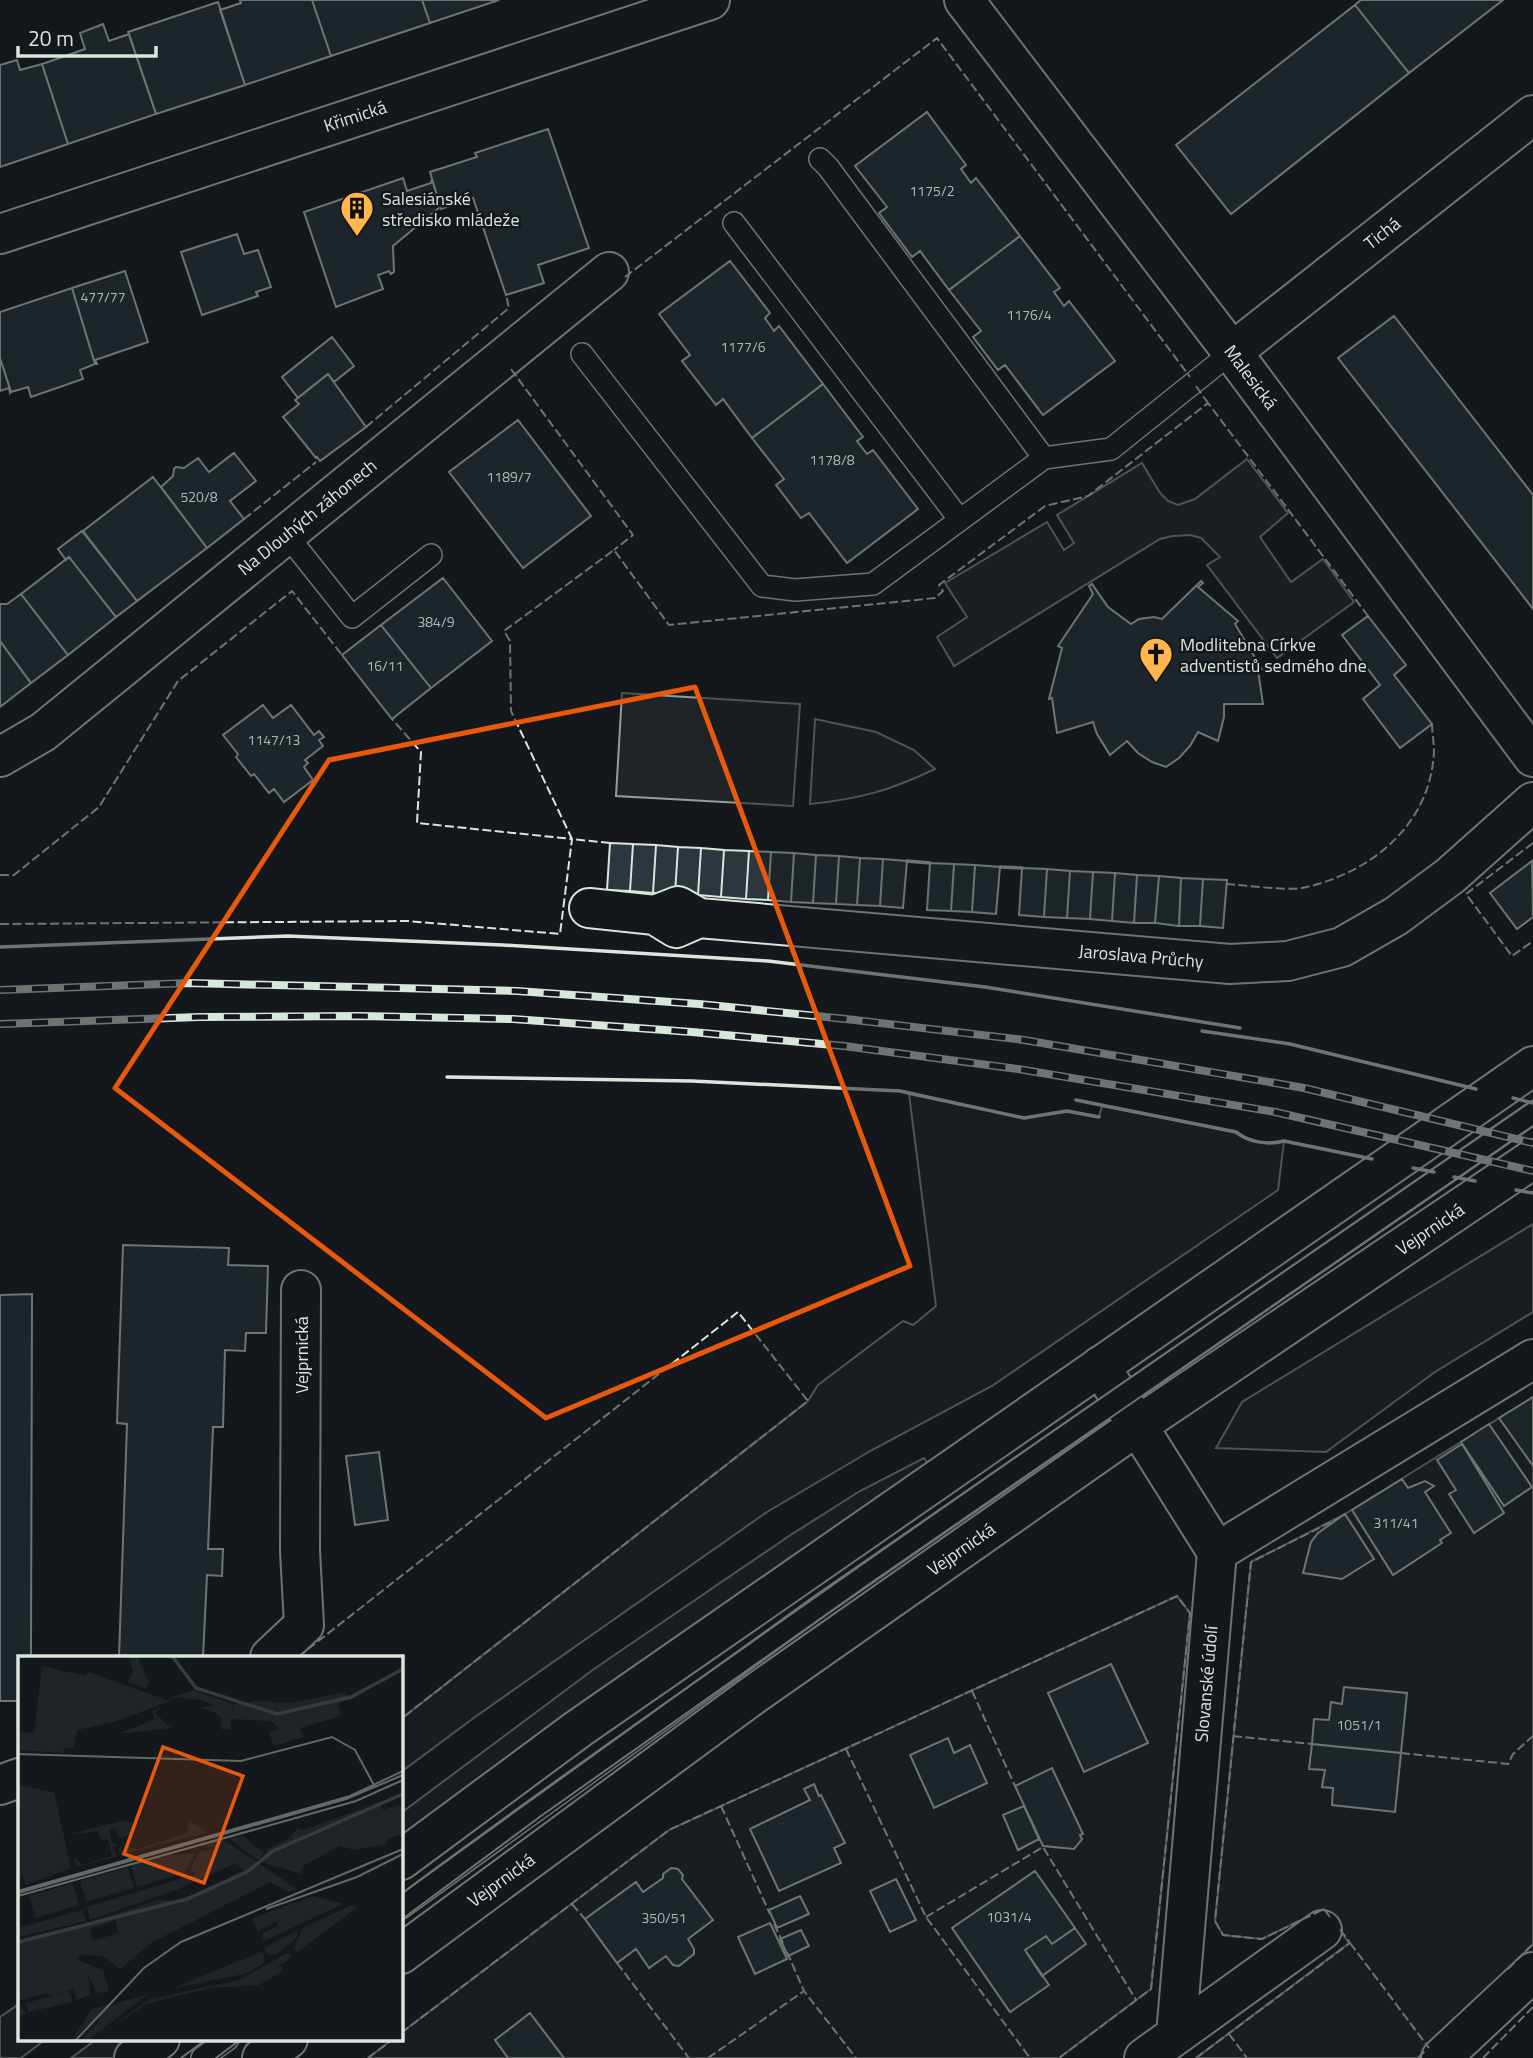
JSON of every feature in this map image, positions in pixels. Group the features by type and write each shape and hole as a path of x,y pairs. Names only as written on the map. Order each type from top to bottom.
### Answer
{"street":[{"name":"Křimická","path":"0,233 710,0"},
{"name":"Malesická","path":"964,0 1232,352 1533,757"},
{"name":"Tichá","path":"1232,352 1533,115"},
{"name":"Na Dlouhých záhonech","path":"0,757 43,732 609,272"},
{"name":"Jaroslava Průchy","path":"589,908 655,915 676,928 699,918 1230,964 1288,961 1342,947 1396,916 1450,876 1533,803"},
{"path":"402,1859 578,1729 1533,1066"},
{"name":"Vejprnická","path":"402,1953 753,1695 1129,1412 1533,1159"},
{"name":"Vejprnická","path":"271,1656 304,1625 300,1551 301,1290"},
{"path":"1100,1366 1217,1552 1533,1359"},
{"name":"Slovanské údolí","path":"1176,2035 1217,1552"},
{"path":"0,1785 18,1778"},
{"path":"1144,2058 1322,1930"},
{"path":"1441,2058 1533,1972"},
{"path":"134,2058 159,2040"},
{"path":"262,2058 287,2040"}],"lane":[{"path":"820,159 1044,458"},
{"path":"734,223 960,520"},
{"path":"582,354 762,586 796,590 873,584 1044,458 1111,449 1232,352"},
{"path":"286,534 352,617 431,555"},
{"name":"Vejprnická","path":"402,1907 821,1605 1129,1412 1533,1113"},
{"path":"202,2058 227,2040"}],"highlighted area":[{"path":"695,687 910,1266 546,1418 115,1088 329,760"}],"shaded area":[{"path":"1247,459 1288,513 1260,537 1291,582 1323,559 1354,602 1277,658 1207,565 1220,557 1201,538 1190,535 1160,539 954,666 937,637 967,617 945,583 1047,522 1064,550 1074,543 1057,515 1142,463 1160,493 1168,501 1178,505 1195,499"},
{"path":"622,693 800,704 793,806 616,796"},
{"path":"815,719 876,732 914,750 935,769 874,793 810,804"},
{"path":"909,1094 1024,1118 1067,1111 1099,1117 1102,1106 1236,1132 1259,1142 1284,1141 1278,1190 992,1386 872,1450 767,1512 402,1771 402,1718 808,1401 818,1385 903,1321 913,1325 936,1306"},
{"path":"1533,1224 1533,1312 1435,1372 1326,1452 1216,1448 1242,1402"},
{"path":"1533,1397 1533,1944 1418,2058 1196,2058 1349,1943 1324,1909 1262,1939 1223,1935 1215,1921 1251,1562 1345,1514"},
{"path":"924,1458 929,1465 402,1849 402,1812 594,1669 860,1491"},
{"path":"1177,1596 1190,1613 1151,1989 1059,2058 368,2058 392,2040 402,2040 402,2032 669,1830"},
{"path":"18,2005 18,2040 45,2040 21,2058 0,2058 0,2017"},
{"path":"96,2040 141,2040 115,2058 71,2058"}],"building":[{"path":"240,0 312,0 331,56 245,85 220,10 241,3"},
{"path":"312,0 422,0 430,23 331,56"},
{"path":"422,0 499,0 430,23"},
{"path":"1361,0 1503,0 1409,73 1355,5"},
{"path":"218,2 245,85 156,114 128,32"},
{"path":"1355,5 1409,73 1231,214 1176,145"},
{"path":"103,24 109,41 129,34 156,114 68,144 42,64 85,49 80,33"},
{"path":"17,60 20,70 42,64 68,144 0,167 0,65"},
{"path":"927,112 966,165 961,169 971,183 976,178 1020,236 949,290 920,251 912,257 879,213 887,207 855,166"},
{"path":"548,129 589,248 538,265 544,283 506,295 473,198 441,209 430,172 477,157 475,153"},
{"name":"Salesiánské středisko mládeže","path":"403,178 407,191 431,183 432,179 440,207 393,246 394,272 378,275 383,289 336,307 304,212"},
{"path":"237,234 244,254 258,250 271,287 256,292 258,296 202,315 181,252"},
{"path":"1020,236 1060,288 1054,292 1064,306 1069,301 1115,361 1043,415 1005,365 998,370 973,337 981,331 949,290"},
{"path":"730,261 770,313 765,318 774,331 779,326 823,384 752,438 723,399 716,405 682,361 690,355 659,314"},
{"path":"125,271 148,342 95,360 95,364 72,288"},
{"path":"72,288 95,364 80,370 83,379 31,397 28,387 11,392 0,358 0,312"},
{"path":"1394,316 1533,495 1533,609 1338,358"},
{"path":"332,337 354,366 334,382 328,374 298,398 282,377"},
{"path":"0,358 11,392 10,393 9,388 0,391"},
{"path":"328,374 366,427 320,461 283,417 299,404 295,400"},
{"path":"823,384 863,437 857,441 867,454 873,450 918,509 847,563 809,513 801,518 776,485 784,479 752,438"},
{"path":"518,420 591,516 523,568 449,472"},
{"path":"234,453 256,481 230,501 244,519 207,548 161,487 173,476 176,467 184,468 198,458 209,472"},
{"path":"153,477 207,548 137,601 83,531"},
{"path":"82,531 137,601 116,617 69,557 66,560 58,549"},
{"path":"69,557 116,617 68,655 21,594"},
{"path":"443,578 492,641 431,688 381,625"},
{"name":"Modlitebna Církve adventistů sedmého dne","path":"1201,581 1203,583 1198,587 1238,621 1235,624 1262,669 1258,670 1263,704 1224,704 1218,741 1198,732 1190,746 1166,767 1138,753 1127,741 1110,755 1093,722 1057,733 1052,698 1049,699 1062,648 1058,646 1093,594 1089,586 1092,584 1108,607 1131,624 1139,619 1162,619"},
{"path":"21,594 68,655 31,683 0,641 0,604 7,604"},
{"path":"1368,616 1406,665 1394,675 1432,724 1400,748 1363,699 1380,685 1342,635"},
{"path":"381,625 431,688 392,719 342,655"},
{"path":"0,641 31,683 0,707"},
{"path":"263,705 273,718 291,705 314,735 319,731 324,737 319,740 323,746 305,760 308,763 304,767 313,780 284,802 274,789 269,793 254,774 251,776 223,735"},
{"path":"610,843 633,844 630,891 607,890"},
{"path":"633,844 656,845 653,893 630,891"},
{"path":"656,845 678,847 675,894 653,893"},
{"path":"678,847 701,848 698,895 675,894"},
{"path":"701,848 724,850 721,897 698,895"},
{"path":"724,850 749,851 746,899 721,897"},
{"path":"749,851 771,852 768,900 746,899"},
{"path":"771,852 794,853 791,902 768,900"},
{"path":"794,853 816,855 813,903 791,902"},
{"path":"816,855 839,856 836,904 813,903"},
{"path":"839,856 860,858 857,905 836,904"},
{"path":"860,858 883,859 880,906 857,905"},
{"path":"883,859 907,861 903,908 880,906"},
{"path":"1532,861 1533,917 1517,929 1490,893"},
{"path":"930,863 954,864 951,911 927,910"},
{"path":"954,864 975,865 972,912 951,911"},
{"path":"975,865 1000,867 996,914 972,912"},
{"path":"1022,868 1047,869 1044,917 1019,915"},
{"path":"1047,869 1070,871 1067,918 1044,917"},
{"path":"1070,871 1093,872 1090,919 1067,918"},
{"path":"1093,872 1115,873 1112,921 1090,919"},
{"path":"1115,873 1137,875 1134,923 1112,921"},
{"path":"1137,875 1159,876 1155,923 1134,923"},
{"path":"1159,876 1181,878 1179,926 1155,923"},
{"path":"1181,878 1203,879 1200,926 1179,926"},
{"path":"1203,879 1227,880 1223,928 1200,926"},
{"path":"123,1245 229,1248 228,1265 268,1266 266,1333 246,1333 245,1351 225,1350 223,1427 213,1427 208,1549 223,1549 222,1576 207,1575 203,1656 119,1656 127,1424 117,1423"},
{"path":"32,1294 31,1656 18,1656 18,1701 0,1701 0,1295"},
{"path":"1533,1397 1533,1466 1499,1418"},
{"path":"1489,1424 1532,1487 1504,1506 1461,1442"},
{"path":"1462,1444 1504,1513 1474,1533 1449,1494 1456,1490 1437,1460"},
{"path":"379,1452 388,1520 355,1525 346,1456"},
{"path":"1402,1479 1408,1488 1425,1481 1434,1486 1425,1492 1451,1533 1440,1540 1442,1543 1393,1575 1352,1510"},
{"path":"1345,1514 1374,1559 1342,1579 1303,1573 1311,1542 1318,1533"},
{"path":"1111,1664 1148,1743 1084,1772 1048,1693"},
{"path":"1344,1687 1407,1693 1401,1753 1312,1744 1314,1719 1329,1720 1331,1702 1342,1704"},
{"path":"948,1738 954,1753 970,1745 987,1783 934,1808 910,1755"},
{"path":"1312,1744 1401,1753 1395,1812 1332,1805 1333,1788 1322,1787 1325,1770 1309,1769"},
{"path":"1052,1768 1083,1834 1074,1849 1043,1846 1015,1786"},
{"path":"814,1784 845,1843 834,1848 841,1863 779,1891 750,1829 810,1800 804,1789"},
{"path":"1024,1806 1039,1839 1018,1850 1003,1815"},
{"path":"671,1868 678,1869 683,1875 682,1879 713,1920 688,1939 694,1954 679,1966 673,1965 666,1956 649,1968 636,1949 617,1963 585,1919 636,1882 643,1892 663,1878 663,1874"},
{"path":"1035,1871 1075,1928 1052,1944 1046,1936 1025,1950 1049,1985 1010,2012 952,1928"},
{"path":"896,1879 916,1920 890,1932 870,1891"},
{"path":"800,1896 809,1914 777,1928 769,1910"},
{"path":"770,1923 787,1959 755,1974 738,1937"},
{"path":"1075,1928 1086,1944 1042,1976 1025,1950 1046,1936 1052,1944"},
{"path":"801,1930 809,1946 788,1956 780,1939"},
{"path":"530,2013 564,2058 508,2058 495,2040"}],"tram line":[{"path":"402,1893 897,1539 1533,1100"},
{"path":"402,1919 541,1816 868,1585 1533,1126"},
{"path":"181,2058 206,2040"},
{"path":"216,2058 240,2040"}],"railway":[{"path":"0,990 189,983 517,991 699,1004 1024,1040 1304,1088 1533,1143"},
{"path":"0,1024 199,1017 513,1019 844,1046 1018,1069 1275,1112 1533,1171"}],"fence":[{"path":"625,277 937,38 1190,377"},
{"path":"366,427 509,308 506,295"},
{"path":"511,369 633,535 614,550"},
{"path":"1196,386 1208,403"},
{"path":"610,843 572,839 511,711 510,641 504,631 614,550 669,625 935,598 943,591 939,585 1045,506 1088,496 1208,403 1368,616"},
{"path":"244,519 316,462"},
{"path":"0,875 14,875 99,807 178,681 292,591 342,655"},
{"path":"0,924 408,921 560,934 572,839 417,823 421,752 392,719"},
{"path":"1226,884 1302,888 1351,871 1373,858 1409,823 1422,802 1430,778 1434,751 1432,724"},
{"path":"1533,843 1466,894 1512,956 1533,941"},
{"path":"299,1656 738,1312 808,1401 402,1718"},
{"path":"1330,1917 1324,1909 1262,1939 1223,1935 1215,1921 1251,1562 1337,1519"},
{"path":"402,2032 669,1830 1177,1596 1190,1613 1151,1989 1059,2058"},
{"path":"972,1691 1015,1786"},
{"path":"1233,1736 1312,1744"},
{"path":"1401,1753 1508,1764 1513,1754 1533,1736"},
{"path":"846,1749 926,1917 1030,2058"},
{"path":"721,1806 770,1914"},
{"path":"926,1917 1043,1847 1136,2000"},
{"path":"572,1904 585,1919"},
{"path":"774,1924 783,1943"},
{"path":"1196,2058 1350,1943 1339,1928"},
{"path":"1350,1943 1429,2048"},
{"path":"1508,1969 1533,1944"},
{"path":"787,1952 804,1991"},
{"path":"617,1963 689,2058"},
{"path":"708,2058 804,1991 856,2058"},
{"path":"1483,2058 1533,2007"},
{"path":"1229,2034 1247,2058"},
{"path":"368,2058 392,2040"},
{"path":"1418,2058 1426,2050"}],"wall":[{"path":"907,861 930,863"},
{"path":"1000,867 1022,868"},
{"path":"0,947 288,936 503,945 768,961 985,987 1240,1028"},
{"path":"1202,1031 1290,1044 1476,1089"},
{"path":"447,1077 692,1081 900,1091 1024,1118 1067,1111 1099,1117"},
{"path":"1513,1098 1533,1103"},
{"path":"1076,1100 1236,1132 1259,1142 1284,1141 1372,1159"},
{"path":"1413,1168 1434,1172"},
{"path":"1454,1177 1475,1181"},
{"path":"1516,1190 1533,1193"}],"place":[{"name":"Salesiánské středisko mládeže","path":"357,238"},
{"name":"Modlitebna Církve adventistů sedmého dne","path":"1156,684"}]}
